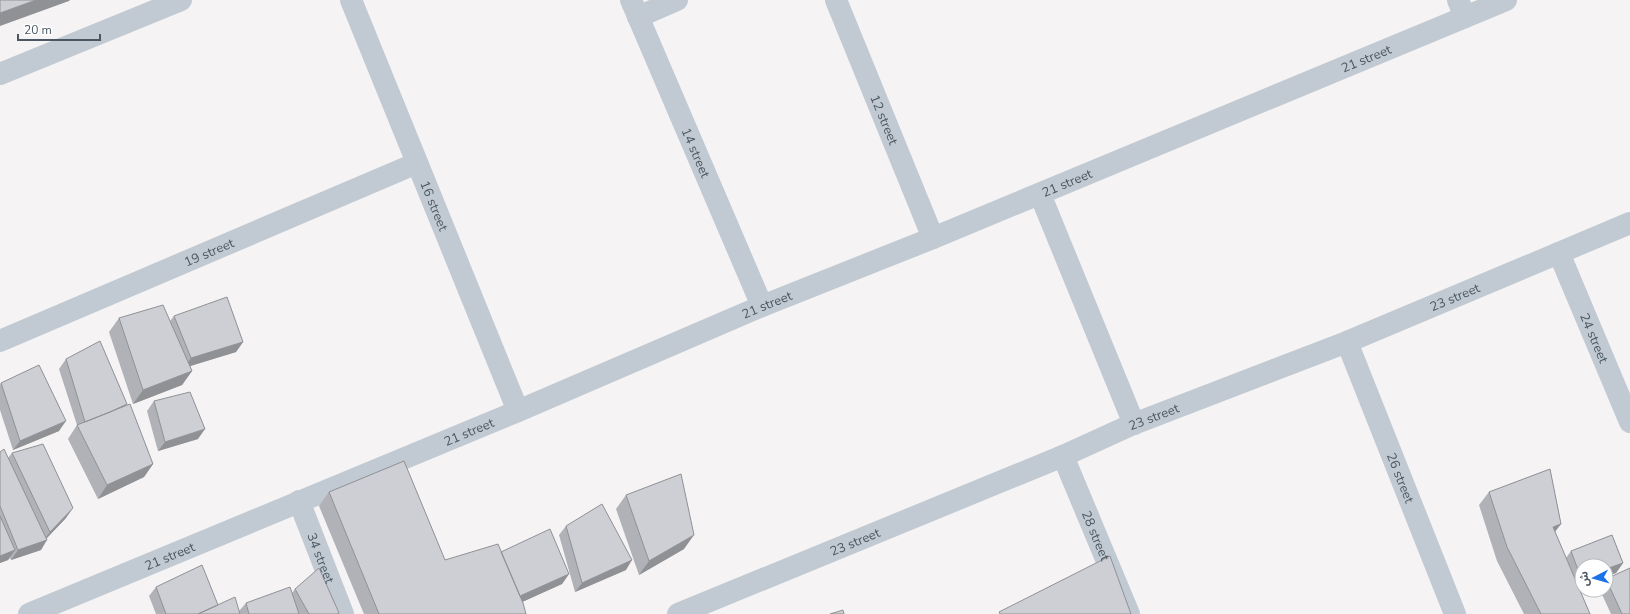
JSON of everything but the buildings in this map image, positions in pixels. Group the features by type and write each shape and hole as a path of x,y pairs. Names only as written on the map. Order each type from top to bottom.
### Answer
{"street":[{"path":"0,74 181,0"},
{"name":"16 street","path":"351,0 518,411"},
{"path":"634,9 677,0"},
{"name":"12 street","path":"836,0 934,238"},
{"name":"21 street","path":"29,614 72,606 299,501 518,411 762,306 934,238 1040,194 1461,9 1506,0"},
{"name":"14 street","path":"634,9 762,306"},
{"name":"19 street","path":"0,341 417,163"},
{"path":"1040,194 1134,424"},
{"name":"23 street","path":"678,614 1063,456 1134,424 1347,342 1630,222"},
{"name":"24 street","path":"1559,253 1630,422"},
{"name":"26 street","path":"1347,342 1455,614"},
{"name":"28 street","path":"1063,456 1129,614"},
{"name":"34 street","path":"299,501 343,614"}]}
